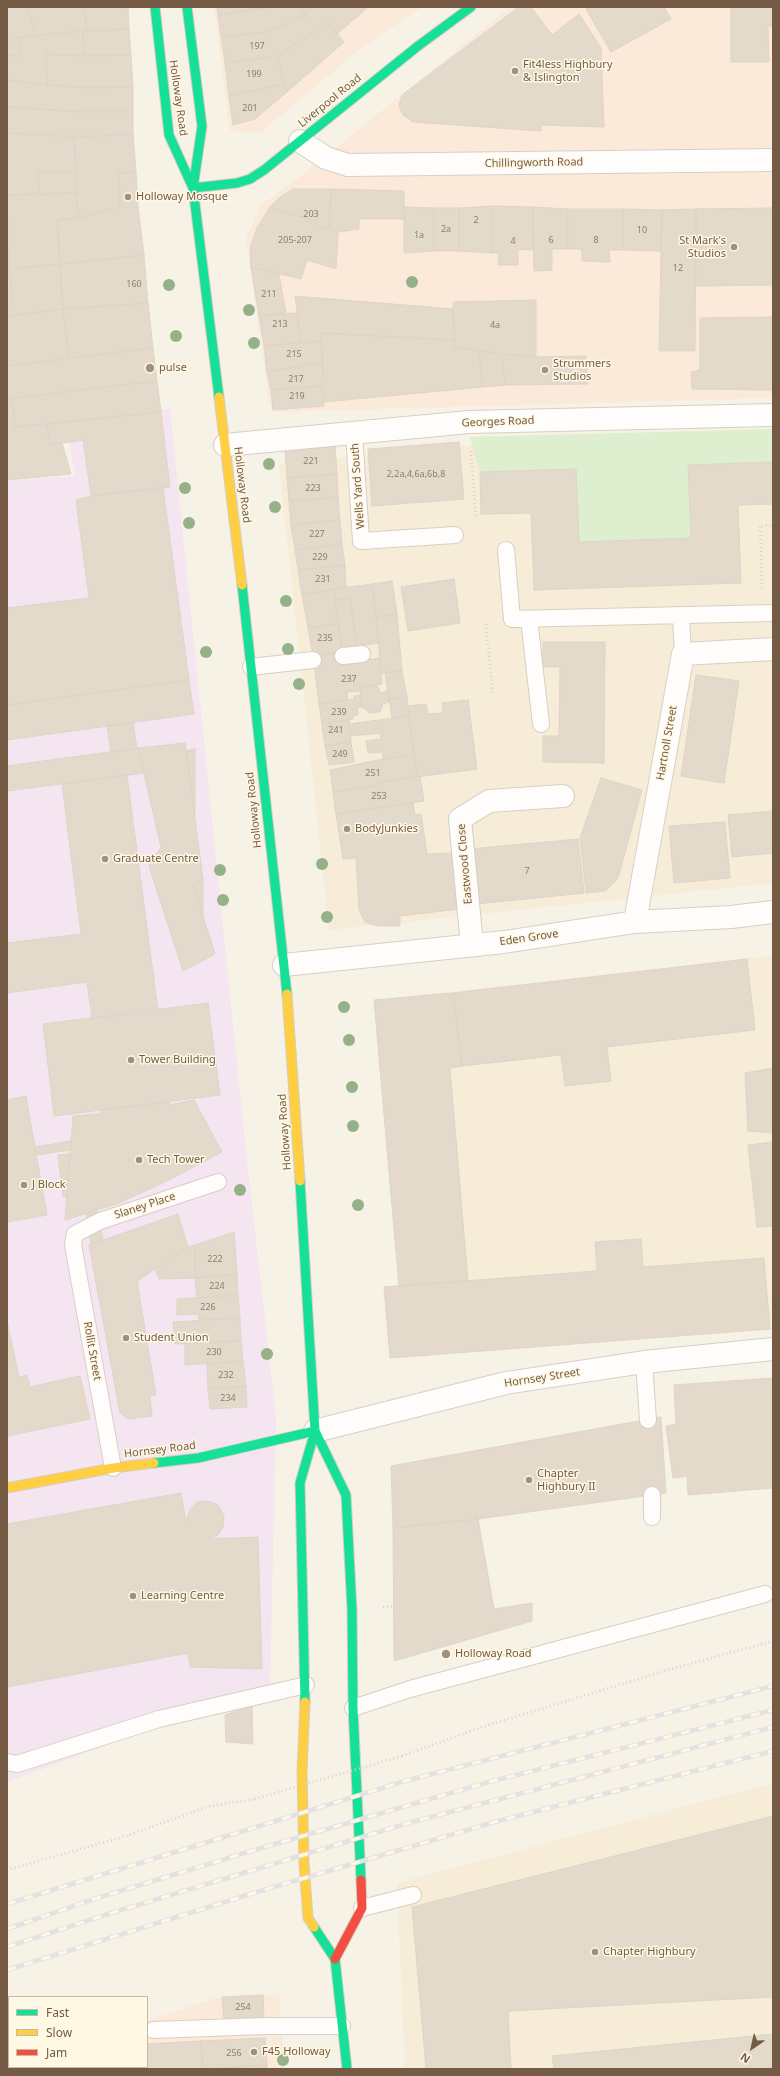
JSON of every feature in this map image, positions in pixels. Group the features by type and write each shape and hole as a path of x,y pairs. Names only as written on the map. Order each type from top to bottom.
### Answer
{"main road":[{"name":"Holloway Road","path":"154,7 169,135 193,188"},
{"name":"Holloway Road","path":"188,7 202,126 193,188 225,445 284,965 300,1164 315,1431 300,1483 306,1685 302,1772 304,1863 308,1918 335,1959 346,2069"},
{"name":"Liverpool Road","path":"193,188 250,179 264,170 423,42 471,7"},
{"name":"Holloway Road","path":"315,1431 347,1499 353,1708 362,1908"},
{"name":"Hornsey Road","path":"7,1488 113,1468 198,1458 315,1431"},
{"path":"335,1959 362,1908"}],"street":[{"name":"Chillingworth Road","path":"300,141 326,158 348,164 773,160"},
{"name":"Georges Road","path":"225,445 469,422 773,414"},
{"path":"683,654 773,650"},
{"name":"Hartnoll Street","path":"635,922 683,654"},
{"name":"Eastwood Close","path":"472,945 460,819 489,801 563,796"},
{"name":"Eden Grove","path":"284,965 504,942 635,922 731,917 773,912"},
{"name":"Hornsey Street","path":"315,1431 506,1383 644,1362 773,1349"}],"lane":[{"name":"Wells Yard South","path":"354,433 361,541 455,535"},
{"path":"506,550 512,619 768,613"},
{"path":"681,616 683,654"},
{"path":"529,619 541,724"},
{"path":"343,656 362,654"},
{"path":"251,668 313,660"},
{"name":"Slaney Place","path":"75,1234 100,1221 218,1182"},
{"name":"Rollit Street","path":"75,1234 73,1245 113,1468"},
{"path":"644,1362 648,1420"},
{"path":"652,1496 652,1517"},
{"path":"353,1708 410,1689 765,1594"},
{"path":"7,1762 17,1764 159,1719 306,1685"},
{"path":"362,1908 413,1896"},
{"path":"153,2030 265,2026 342,2026"}],"path":[{"path":"768,613 760,526 773,525"},
{"path":"383,1607 394,1606"},
{"path":"7,1870 126,1836 210,1806 254,1799 402,1756 482,1727 670,1670 773,1641"}],"shaded area":[{"path":"214,7 422,7 361,48 260,133 230,131"},
{"path":"514,7 773,7 773,398 271,412 246,239 261,205 302,175 504,12"},
{"path":"170,409 245,1143 276,1418 270,1685 7,1782 7,481 75,476 65,413"},
{"path":"773,436 773,883 329,930 279,463 499,443"},
{"path":"773,956 773,1329 390,1358 384,1287 399,1286 374,1000"},
{"name":"Chapter Highbury","path":"773,1783 773,2069 405,2069 397,1883"},
{"path":"279,1995 285,2069 9,2069 148,2068 148,2021 215,1998"}],"green space":[{"path":"773,429 773,462 688,465 691,538 579,542 576,469 480,472 470,437"}],"building":[{"path":"7,7 27,7 36,36 20,37 7,42"},
{"path":"27,7 84,7 87,31 36,36"},
{"path":"84,7 128,7 129,29 87,31"},
{"path":"217,7 269,7 218,15"},
{"path":"269,7 300,7 306,15 268,32 221,37 218,15"},
{"path":"300,7 368,7 337,34 327,22 316,30"},
{"path":"519,7 531,7 552,35 579,14 601,48 604,127 541,125 541,131 413,122 403,115 399,105 402,95"},
{"path":"590,7 664,7 671,19 611,52 586,9"},
{"path":"731,7 773,7 773,27 768,26 769,62 731,62"},
{"path":"306,15 316,30 277,56 225,63 221,37 268,32"},
{"path":"327,22 344,42 287,92 277,56"},
{"path":"129,29 131,55 84,56 83,31"},
{"path":"83,31 84,56 46,54 47,85 7,80 7,55 21,56 20,37"},
{"path":"20,37 21,56 7,55 7,42"},
{"path":"46,54 84,56 131,55 133,87 94,88 47,85"},
{"path":"277,56 284,84 229,96 225,63"},
{"path":"7,80 47,85 94,88 133,87 133,112 82,112 7,107"},
{"path":"284,84 287,92 255,119 233,125 229,96"},
{"path":"7,107 82,112 133,112 133,134 89,137 7,133"},
{"path":"7,133 74,137 76,172 38,172 39,194 7,195"},
{"path":"133,134 136,172 119,173 120,207 78,218 74,137"},
{"path":"38,172 76,172 77,193 39,194"},
{"name":"Holloway Mosque","path":"136,172 138,207 120,207 119,173"},
{"path":"293,189 331,189 329,229 316,227 316,221 270,207 280,197"},
{"path":"331,189 404,191 404,219 359,219 359,229 338,232 329,229"},
{"path":"77,193 78,218 57,220 60,264 9,269 7,195"},
{"path":"493,206 533,207 533,250 518,249 518,265 498,265 499,253 493,253"},
{"path":"493,206 493,253 459,251 459,208"},
{"path":"120,207 138,207 144,255 60,264 57,220 78,218"},
{"path":"270,207 316,221 316,227 338,232 336,269 307,260 301,279 251,267 250,248 257,228"},
{"path":"404,207 434,208 434,251 404,253"},
{"path":"533,207 568,209 568,249 552,249 552,270 534,271"},
{"path":"434,208 459,208 459,251 434,251"},
{"name":"St Mark's Studios","path":"773,208 773,285 695,286 696,209"},
{"path":"568,209 623,209 623,250 609,250 610,262 582,261 582,249 568,249"},
{"path":"623,209 662,210 661,251 623,250"},
{"path":"696,209 695,351 659,351 662,210"},
{"path":"7,248 13,303 7,304"},
{"path":"144,255 148,303 63,309 60,264"},
{"path":"60,264 63,309 7,316 7,304 13,303 9,269"},
{"path":"251,267 279,274 286,313 259,316"},
{"path":"295,296 453,309 454,340 321,333 321,341 301,343"},
{"path":"536,300 536,357 501,354 455,347 453,302"},
{"path":"148,303 153,348 69,358 63,309"},
{"path":"63,309 69,358 7,366 7,316"},
{"path":"297,313 301,343 264,346 259,316"},
{"path":"773,317 773,390 692,389 691,372 700,370 700,318"},
{"path":"321,333 454,340 455,347 479,350 482,387 324,402"},
{"path":"321,341 323,362 267,372 264,346"},
{"path":"153,348 157,381 7,399 7,366"},
{"path":"479,350 501,354 506,385 482,387"},
{"name":"Strummers Studios","path":"501,354 536,357 586,356 588,384 506,385"},
{"path":"323,362 322,386 271,390 267,372"},
{"path":"157,381 161,412 15,427 12,398"},
{"path":"322,386 324,406 273,410 271,390"},
{"path":"12,398 15,427 47,424 50,445 62,443 71,474 7,480 7,399"},
{"path":"161,412 170,487 91,496 83,440 50,445 47,424"},
{"path":"459,442 464,499 372,506 368,449"},
{"path":"335,445 337,474 287,478 285,449"},
{"path":"773,462 773,504 738,505 741,583 534,590 531,513 481,514 480,472 576,469 579,542 691,538 688,465"},
{"path":"337,474 338,497 289,501 287,478"},
{"path":"163,487 189,680 7,705 7,608 89,598 76,500 91,496"},
{"path":"338,497 340,520 291,525 289,501"},
{"path":"340,520 342,544 295,550 291,525"},
{"path":"342,544 345,565 298,570 295,550"},
{"path":"345,565 346,588 302,595 298,570"},
{"path":"454,579 460,623 408,631 401,587"},
{"path":"392,581 397,614 376,617 372,584"},
{"path":"372,584 379,643 357,646 350,598 335,600 334,589"},
{"path":"334,589 338,624 308,628 302,595"},
{"path":"350,598 357,646 342,648 335,600"},
{"path":"397,614 402,671 381,673 376,617"},
{"path":"338,624 343,652 313,656 308,628"},
{"path":"543,642 605,642 604,763 543,762 543,736 559,736 560,667 543,667"},
{"path":"343,652 344,663 380,658 382,684 360,687 360,691 347,692 348,700 319,704 313,656"},
{"path":"402,671 407,697 389,699 385,673"},
{"path":"696,675 739,681 724,783 681,776"},
{"path":"189,680 194,714 7,740 7,705"},
{"path":"377,685 381,693 388,691 389,702 383,704 380,712 370,713 362,707 360,687"},
{"path":"360,695 362,707 357,708 358,715 353,716 353,719 322,724 319,704 354,699 354,696"},
{"path":"407,697 409,716 392,718 389,699"},
{"path":"468,700 477,769 417,777 408,706 426,704 428,714 443,713 442,703"},
{"path":"409,716 414,755 383,759 382,752 368,753 366,741 381,739 380,733 351,736 349,724"},
{"path":"349,720 351,742 325,746 322,724"},
{"path":"133,722 137,749 111,752 107,726"},
{"path":"351,742 354,762 329,765 325,746"},
{"name":"Graduate Centre","path":"185,743 203,879 193,885 215,954 183,971 149,866 161,847 138,748"},
{"path":"138,748 144,773 7,791 7,766"},
{"path":"195,749 195,815 186,751"},
{"path":"414,755 417,777 379,782 379,785 333,792 330,770 383,759"},
{"name":"Graduate Centre","path":"127,775 158,1011 92,1018 87,982 7,993 7,943 81,934 62,784"},
{"path":"420,776 424,801 336,814 333,792 379,785 379,782"},
{"path":"601,778 642,790 619,875 615,882 605,891 586,893 580,838"},
{"path":"413,803 415,815 421,814 427,854 455,853 460,909 400,916 400,926 377,926 365,922 359,910 356,858 343,859 336,814"},
{"path":"773,811 773,853 732,857 728,815"},
{"path":"725,822 730,878 674,883 669,826"},
{"path":"578,839 584,893 476,904 470,849"},
{"path":"203,879 203,916 193,885"},
{"path":"747,959 755,1030 607,1047 611,1081 565,1086 561,1055 462,1066 453,993"},
{"path":"453,993 462,1066 450,1068 468,1281 399,1286 374,1000"},
{"name":"Tower Building","path":"208,1003 220,1095 54,1116 43,1024"},
{"path":"773,1068 773,1133 748,1131 745,1073"},
{"name":"J Block","path":"26,1096 47,1215 7,1222 7,1100"},
{"name":"Tech Tower","path":"194,1100 222,1152 169,1180 119,1203 65,1220 73,1116 101,1114 101,1110 169,1102 170,1105"},
{"path":"71,1141 70,1150 36,1155 35,1147"},
{"path":"773,1142 773,1226 757,1227 748,1145"},
{"path":"70,1154 67,1197 63,1197 58,1155"},
{"path":"97,1211 103,1240 91,1244 86,1214"},
{"name":"Student Union","path":"178,1214 188,1247 137,1281 156,1395 150,1396 152,1416 128,1419 120,1413 89,1245"},
{"path":"234,1232 237,1274 195,1278 195,1245"},
{"path":"641,1239 643,1267 764,1258 770,1329 390,1358 384,1287 597,1271 595,1242"},
{"path":"195,1245 195,1278 159,1279 155,1269 188,1247"},
{"path":"237,1274 238,1295 197,1298 195,1278"},
{"path":"238,1295 240,1318 199,1320 198,1314 177,1315 177,1299"},
{"path":"240,1318 241,1341 175,1344 173,1322"},
{"path":"7,1321 19,1377 27,1375 30,1387 80,1376 90,1419 7,1436"},
{"path":"241,1341 243,1361 185,1365 185,1343"},
{"path":"243,1361 246,1386 208,1389 207,1364"},
{"path":"773,1378 773,1488 688,1495 687,1476 673,1478 666,1426 676,1424 674,1385"},
{"path":"246,1386 247,1407 210,1409 208,1389"},
{"name":"Chapter Highbury II","path":"661,1417 666,1493 478,1519 393,1528 391,1466"},
{"name":"Learning Centre","path":"181,1493 186,1521 190,1510 197,1502 208,1501 218,1505 224,1516 223,1527 218,1535 208,1539 258,1537 262,1669 190,1667 188,1653 7,1687 7,1524"},
{"path":"478,1519 494,1609 532,1603 532,1621 394,1661 393,1528"},
{"path":"252,1705 253,1744 226,1742 225,1715"},
{"name":"Chapter Highbury","path":"773,1816 773,1997 508,2011 511,2069 426,2069 412,1907"},
{"path":"263,1995 264,2018 224,2020 222,1997"},
{"path":"773,2034 773,2069 554,2069 552,2056"},
{"path":"265,2038 267,2065 203,2069 201,2041"},
{"path":"201,2041 203,2069 58,2069 148,2068 148,2044"},
{"path":"267,2065 267,2069 204,2069"},
{"path":"26,2068 58,2068 58,2069"}],"railway":[{"path":"7,1904 405,1781 773,1686"},
{"path":"7,1929 94,1899 258,1849 489,1782 773,1710"},
{"path":"7,1947 105,1915 405,1824 773,1727"},
{"path":"7,1970 257,1892 498,1821 773,1751"}],"traffic: fast":[{"path":"155,7 169,135 193,188"},
{"path":"187,7 202,126 193,188 219,397"},
{"path":"193,188 237,183 250,179 264,170 418,46 471,7"},
{"path":"242,585 287,994"},
{"path":"300,1181 315,1431 300,1483 305,1702"},
{"path":"154,1463 198,1458 315,1431"},
{"path":"315,1431 346,1495 352,1610 353,1708 361,1880"},
{"path":"314,1927 335,1959 347,2069"}],"traffic: slow":[{"path":"219,397 242,585"},
{"path":"287,994 300,1181"},
{"path":"7,1488 113,1468 154,1463"},
{"path":"305,1702 302,1772 304,1863 308,1918 314,1927"}],"traffic: jam":[{"path":"335,1959 362,1908 361,1880"}],"place":[{"name":"Fit4less Highbury & Islington","path":"515,71"},
{"name":"Holloway Mosque","path":"128,197"},
{"name":"St Mark's Studios","path":"734,247"},
{"name":"pulse","path":"150,368"},
{"name":"Strummers Studios","path":"545,370"},
{"name":"BodyJunkies","path":"347,829"},
{"name":"Graduate Centre","path":"105,859"},
{"name":"Tower Building","path":"131,1060"},
{"name":"Tech Tower","path":"139,1160"},
{"name":"J Block","path":"24,1185"},
{"name":"Student Union","path":"126,1338"},
{"name":"Chapter Highbury II","path":"529,1480"},
{"name":"Learning Centre","path":"133,1596"},
{"name":"Holloway Road","path":"446,1654"},
{"name":"Chapter Highbury","path":"595,1952"},
{"name":"F45 Holloway","path":"254,2052"}]}
